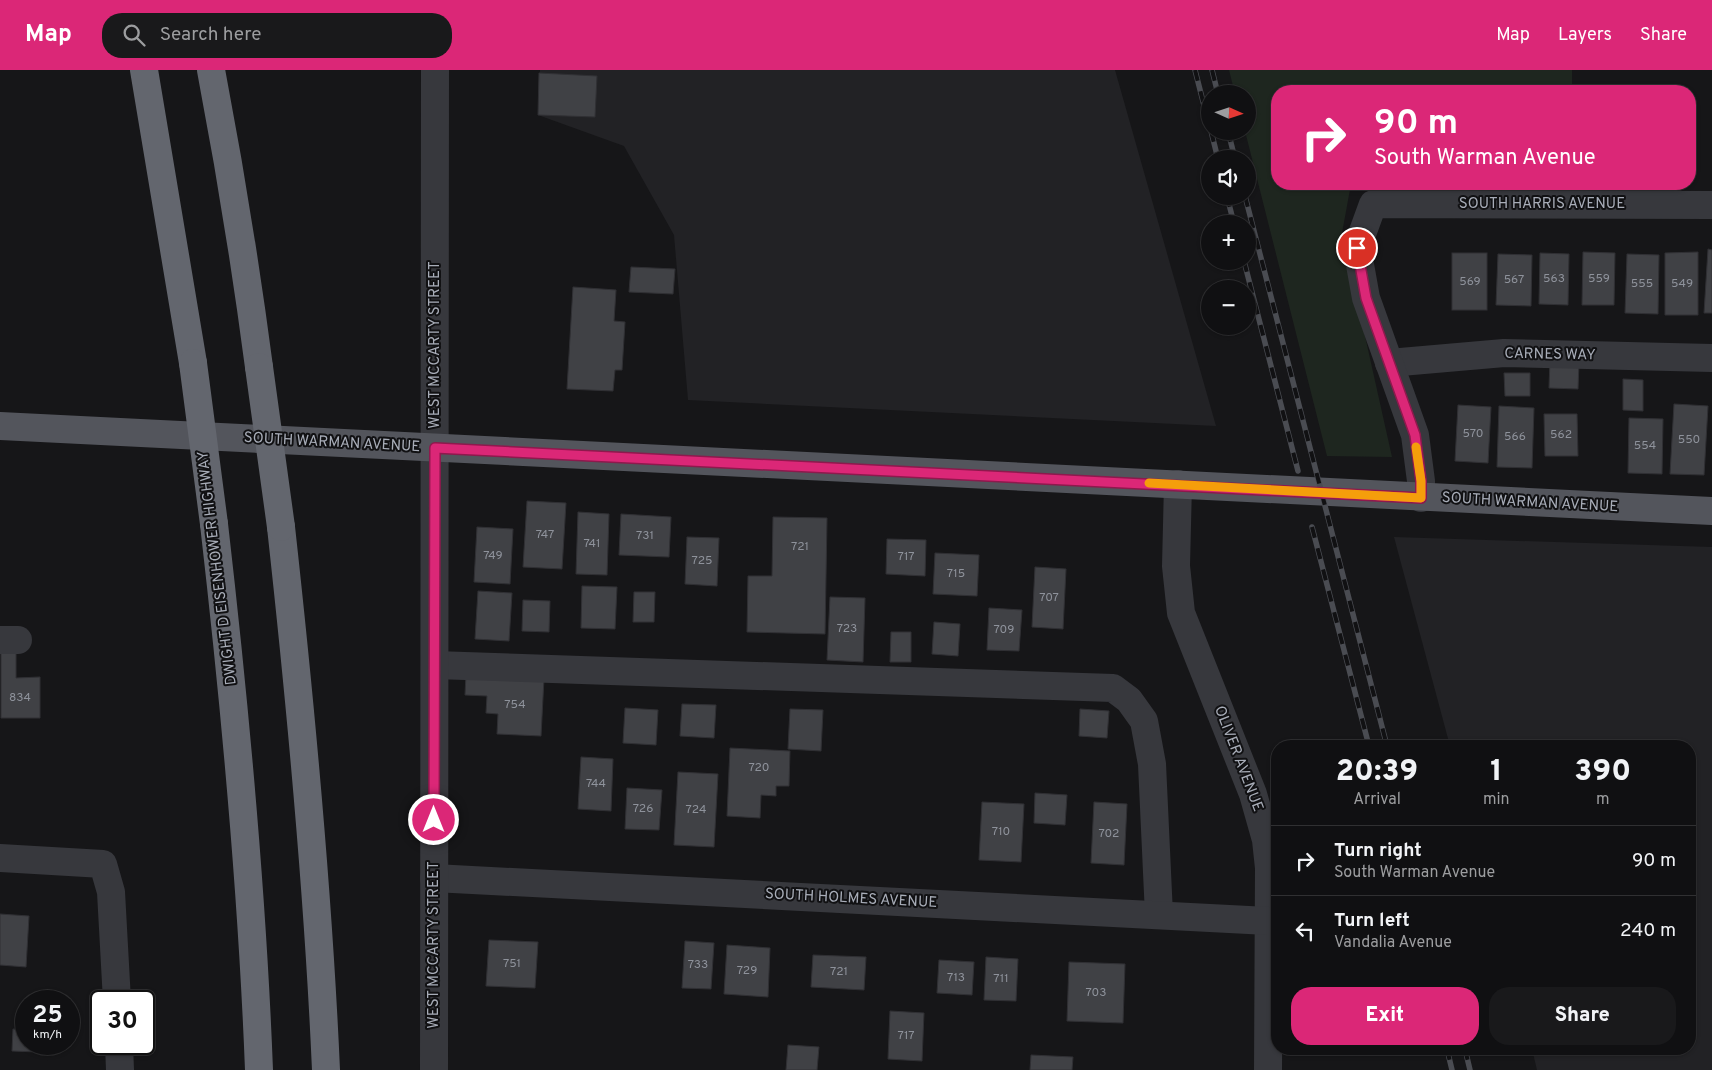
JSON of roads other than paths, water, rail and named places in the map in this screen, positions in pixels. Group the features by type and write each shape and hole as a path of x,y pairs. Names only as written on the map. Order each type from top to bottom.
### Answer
{"highway":[{"name":"DWIGHT D EISENHOWER HIGHWAY","path":"144,70 193,363 214,524 236,734 256,993 259,1070"},
{"path":"211,70 231,179 259,367 280,527 305,748 322,976 326,1070"}],"main road":[{"name":"SOUTH WARMAN AVENUE","path":"0,426 1712,511"}],"street":[{"name":"WEST MCCARTY STREET","path":"434,1070 435,70"},
{"name":"SOUTH HARRIS AVENUE","path":"1389,363 1366,298 1357,248 1373,204 1712,205"},
{"name":"CARNES WAY","path":"1389,363 1504,353 1712,358"},
{"path":"1389,363 1415,435 1421,481 1421,498"},
{"name":"OLIVER AVENUE","path":"1178,484 1176,566 1181,613 1253,794 1266,840 1269,868 1268,1070"},
{"path":"435,665 1114,688 1129,700 1144,721 1152,764 1159,915"},
{"path":"0,858 103,864 111,892 116,990"},
{"name":"SOUTH HOLMES AVENUE","path":"434,878 1268,920"},
{"path":"119,1055 120,1070"}],"railway":[{"path":"1195,70 1201,94"},
{"path":"1212,70 1216,85"},
{"path":"1213,140 1216,150"},
{"path":"1230,140 1233,150"},
{"path":"1229,205 1232,215"},
{"path":"1247,205 1385,740"},
{"path":"1246,270 1298,471"},
{"path":"1312,527 1367,740"},
{"path":"1448,1055 1452,1070"},
{"path":"1466,1055 1470,1070"}]}
